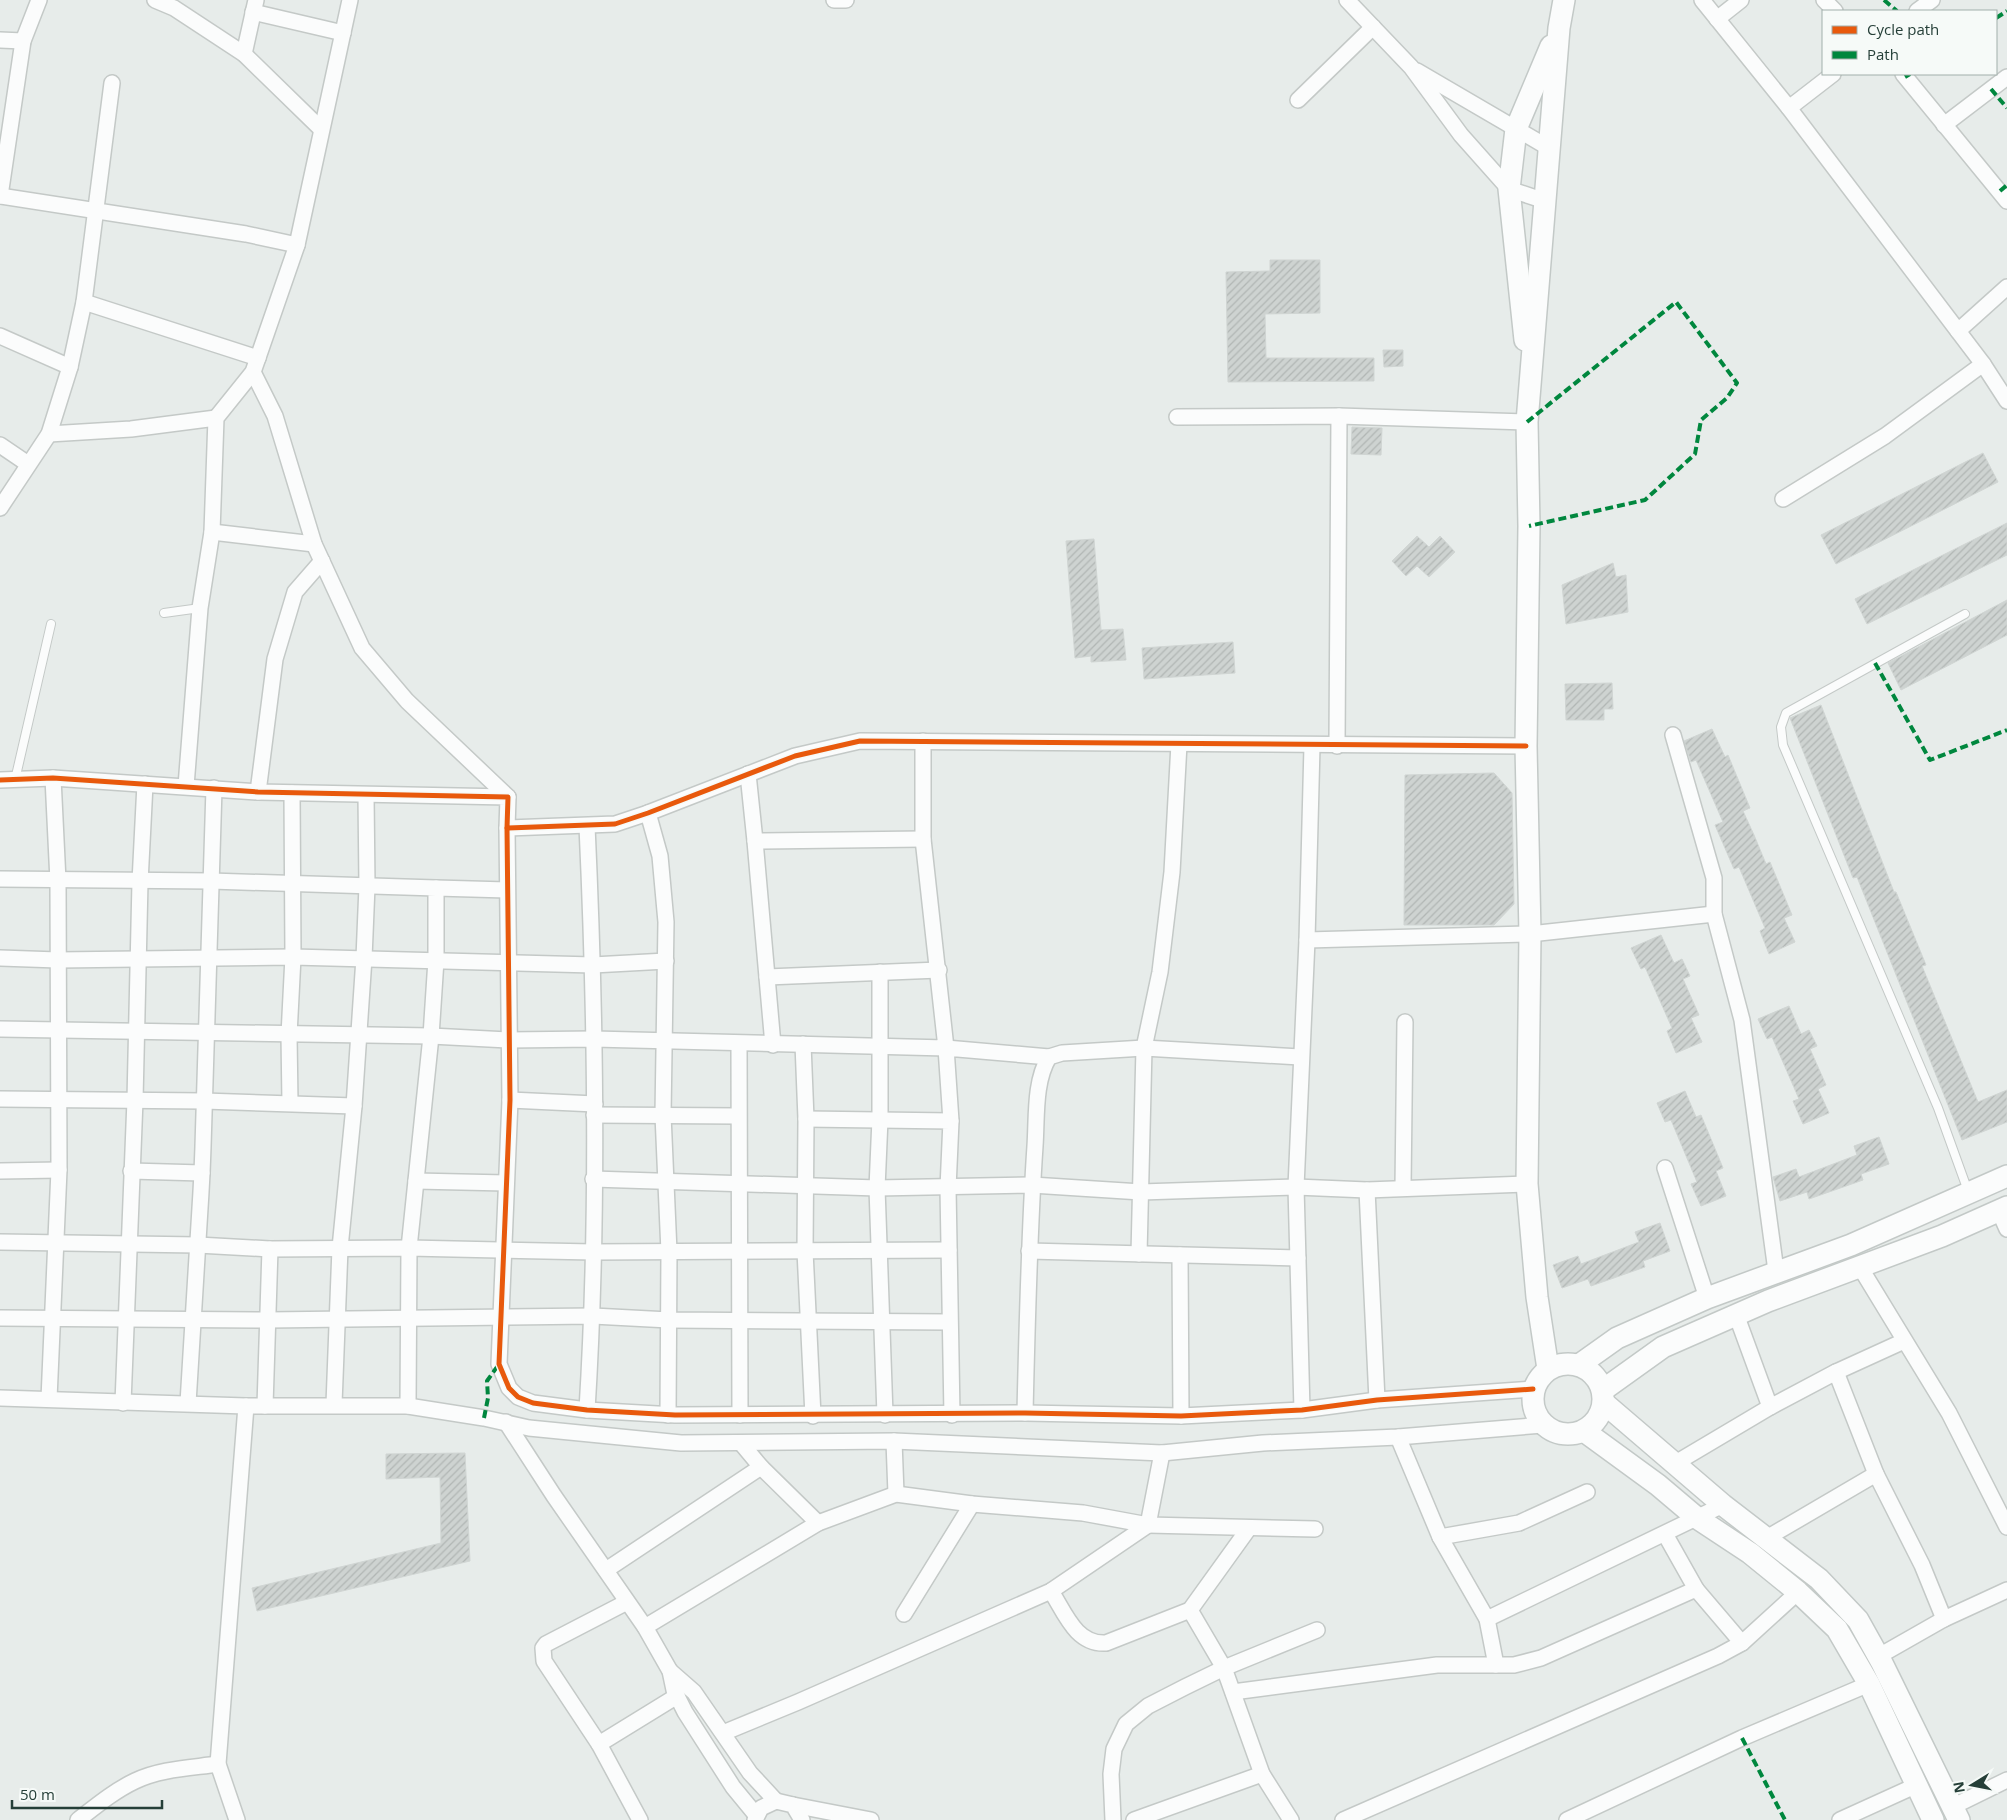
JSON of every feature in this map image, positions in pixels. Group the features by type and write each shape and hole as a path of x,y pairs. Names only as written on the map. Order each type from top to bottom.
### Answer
{"street":[{"path":"38,0 23,41 0,196 297,244"},
{"path":"155,0 175,4 244,54 321,129"},
{"path":"186,786 200,608 212,532 216,418 256,365 297,244 350,0"},
{"path":"834,0 846,0"},
{"path":"1347,0 1411,67 1461,135 1509,189 1545,201"},
{"path":"1548,1369 1537,1297 1527,1184 1530,934 1526,746 1529,526 1527,422 1559,28 1564,0"},
{"path":"1702,0 1789,108 1983,364 2007,401"},
{"path":"1717,19 1741,0"},
{"path":"1824,0 1834,10"},
{"path":"1918,10 1932,0"},
{"path":"244,54 254,6 343,33"},
{"path":"1298,100 1373,27"},
{"path":"1530,395 1509,189 1516,129 1559,28"},
{"path":"0,40 23,41"},
{"path":"1411,67 1549,148"},
{"path":"1789,108 1832,75"},
{"path":"1904,75 2007,201"},
{"path":"1944,125 2007,77"},
{"path":"0,508 48,434 70,368 84,302 112,83"},
{"path":"1958,331 2007,287"},
{"path":"84,302 256,365 275,416 314,544 362,648 407,701 508,797 507,890 510,1100 499,1364 509,1388 518,1397 533,1403 586,1410 668,1415 952,1416 1025,1414 1181,1416 1302,1410 1377,1400 1534,1389"},
{"path":"0,336 70,368"},
{"path":"1783,498 1885,436 1983,364"},
{"path":"1177,417 1339,416 1527,422"},
{"path":"1337,746 1339,416"},
{"path":"48,434 130,429 216,418"},
{"path":"0,445 28,464"},
{"path":"212,532 314,544"},
{"path":"258,792 275,659 296,592 322,561"},
{"path":"1674,735 1714,878 1714,914 1742,1020 1776,1271"},
{"path":"507,828 615,824 648,814 795,756 860,741 1312,746 1526,746"},
{"path":"923,741 923,839 928,895 939,970 952,1121 948,1188 952,1416"},
{"path":"1138,1254 1144,1048 1160,972 1172,872 1179,744"},
{"path":"1302,1410 1296,1187 1300,1057 1307,940 1312,746"},
{"path":"748,774 756,841 773,1045"},
{"path":"8,780 53,778 258,792 508,797"},
{"path":"49,1398 51,1318 59,1170 60,1100 58,881 53,778"},
{"path":"123,1403 135,1100 135,1032 140,882 145,784"},
{"path":"188,1404 202,1173 214,788"},
{"path":"290,1103 289,1035 293,957 292,793"},
{"path":"334,1404 340,1248 354,1106 364,958 367,886 366,795"},
{"path":"648,814 660,856 666,961 663,1116 668,1181 668,1415"},
{"path":"586,1410 592,1316 595,1110 593,965 587,826"},
{"path":"756,841 923,839"},
{"path":"0,879 140,882 211,881 507,890"},
{"path":"408,1406 409,1248 431,1036 436,960 436,888"},
{"path":"1307,940 1530,934 1714,914"},
{"path":"0,958 58,960 210,956 364,958 593,965 666,961"},
{"path":"767,977 939,970"},
{"path":"880,972 878,1047 880,1120 877,1188 880,1322 885,1415"},
{"path":"1402,1187 1405,1022"},
{"path":"0,1029 205,1034 431,1036 508,1040 594,1039 773,1045 803,1044 946,1048 1050,1057 1062,1052 1144,1048 1300,1057"},
{"path":"739,1044 740,1415"},
{"path":"803,1044 806,1119 805,1251 813,1416"},
{"path":"1025,1414 1032,1186 1040,1078 1050,1057"},
{"path":"0,1099 204,1101 354,1106"},
{"path":"510,1100 663,1116 738,1116"},
{"path":"806,1119 952,1121"},
{"path":"1665,1168 1707,1298"},
{"path":"0,1171 59,1170"},
{"path":"131,1171 202,1173"},
{"path":"1579,1365 1617,1338 1707,1298 1776,1271 1851,1245 2007,1176"},
{"path":"593,1179 805,1184 877,1188 1032,1186 1141,1192 1296,1187 1367,1190 1402,1187 1527,1184"},
{"path":"416,1181 506,1183"},
{"path":"1367,1190 1377,1400"},
{"path":"2004,1216 1942,1236 1768,1301 1737,1317 1663,1347 1603,1396 1596,1422 1584,1431 1560,1434 1543,1425 1533,1408 1534,1389 1539,1378 1548,1369 1563,1363 1579,1365 1594,1374 1603,1396 1674,1464 1765,1539 1818,1579 1858,1620 1879,1656 1957,1813 2007,1780"},
{"path":"0,1242 198,1245 270,1249 409,1248 593,1252 949,1250"},
{"path":"265,1406 270,1249"},
{"path":"1029,1251 1298,1258"},
{"path":"1180,1255 1181,1416"},
{"path":"1860,1267 1949,1413 2006,1520"},
{"path":"0,1318 268,1320 501,1319 592,1316 669,1320 741,1319 949,1322"},
{"path":"1737,1317 1770,1407"},
{"path":"1674,1464 1770,1407 1836,1372 1904,1341"},
{"path":"1836,1372 1876,1474 1922,1565 1944,1619"},
{"path":"0,1398 49,1398 123,1403 246,1406 334,1404 408,1406 506,1422 529,1428 681,1443 894,1442 1162,1453 1263,1443 1398,1437 1543,1425"},
{"path":"237,1820 218,1764 246,1406"},
{"path":"506,1422 554,1496 645,1627 670,1671 677,1696 733,1787 756,1818 761,1808 776,1801"},
{"path":"1584,1431 1658,1485 1697,1518 1750,1553 1798,1592 1838,1629 1869,1684 1932,1820"},
{"path":"1398,1437 1440,1537 1487,1619 1496,1665"},
{"path":"894,1442 896,1494"},
{"path":"741,1443 761,1468 818,1522"},
{"path":"723,1733 1051,1591 1148,1524 1162,1453"},
{"path":"606,1570 761,1468"},
{"path":"1765,1539 1876,1474"},
{"path":"1440,1537 1519,1523 1588,1492"},
{"path":"645,1627 818,1522 896,1494 972,1504 1083,1513 1148,1524 1316,1529"},
{"path":"904,1614 972,1504"},
{"path":"1487,1619 1723,1505"},
{"path":"1051,1591 1078,1635 1095,1644 1106,1643 1190,1610 1249,1528"},
{"path":"1665,1534 1696,1589 1742,1643"},
{"path":"1233,1692 1437,1665 1514,1665 1541,1658 1696,1589"},
{"path":"1879,1656 1944,1619 2007,1590"},
{"path":"1343,1820 1709,1660 1742,1643 1798,1592"},
{"path":"627,1602 546,1644 543,1648 544,1661 599,1744 640,1820"},
{"path":"1190,1610 1224,1668 1262,1774 1291,1820"},
{"path":"1113,1820 1111,1774 1114,1749 1126,1724 1148,1706 1224,1668 1317,1630"},
{"path":"670,1671 694,1692 750,1773 776,1801 871,1820"},
{"path":"1567,1820 1742,1738 1869,1684"},
{"path":"599,1744 677,1696"},
{"path":"78,1820 110,1795 136,1780 167,1771 218,1764"},
{"path":"1134,1820 1262,1774"},
{"path":"1840,1820 1917,1785"},
{"path":"793,1805 802,1820"}],"lane":[{"path":"164,613 200,608"},
{"path":"1965,614 1786,714 1781,728 1783,745 1938,1108 1968,1192"},
{"path":"8,780 51,624"}],"building":[{"path":"1270,260 1320,260 1320,313 1265,314 1266,358 1374,358 1374,381 1228,382 1226,272 1270,271"},
{"path":"1383,350 1403,350 1403,366 1384,367"},
{"path":"1352,427 1382,428 1381,455 1351,454"},
{"path":"1983,453 1998,482 1836,564 1821,535"},
{"path":"2007,523 2007,555 1867,624 1855,599"},
{"path":"1417,536 1429,547 1440,536 1455,552 1429,577 1417,566 1406,576 1392,561"},
{"path":"1094,539 1101,630 1123,629 1126,660 1091,662 1091,656 1075,658 1066,541"},
{"path":"1613,563 1616,577 1626,575 1628,612 1566,624 1562,585"},
{"path":"2007,600 2007,635 1901,690 1888,663"},
{"path":"1233,642 1235,673 1144,679 1142,648"},
{"path":"1612,683 1613,709 1604,709 1604,720 1566,720 1565,684"},
{"path":"1821,705 1894,892 1896,892 1926,965 1922,966 1978,1102 2007,1090 2007,1122 1962,1140 1857,877 1853,878 1790,718"},
{"path":"1712,729 1725,757 1728,755 1750,808 1743,811 1766,864 1770,862 1792,915 1784,918 1795,942 1769,954 1760,931 1765,928 1739,867 1734,869 1715,825 1723,822 1696,760 1691,762 1684,741"},
{"path":"1494,773 1512,793 1514,904 1494,925 1404,925 1405,775"},
{"path":"1661,935 1674,963 1682,959 1690,976 1683,979 1699,1015 1691,1018 1702,1042 1676,1053 1667,1031 1672,1028 1645,967 1641,969 1631,948"},
{"path":"1789,1006 1801,1034 1809,1030 1817,1046 1810,1049 1826,1085 1818,1089 1829,1113 1803,1124 1793,1101 1799,1099 1772,1037 1767,1039 1758,1019"},
{"path":"1685,1091 1696,1117 1701,1115 1723,1168 1716,1171 1726,1196 1701,1206 1691,1184 1697,1182 1671,1120 1665,1122 1657,1103"},
{"path":"1879,1137 1889,1164 1861,1174 1863,1180 1809,1199 1807,1192 1780,1201 1773,1177 1796,1169 1799,1177 1857,1155 1854,1146"},
{"path":"1660,1223 1670,1251 1643,1261 1645,1267 1591,1286 1588,1279 1562,1288 1553,1265 1578,1256 1581,1264 1639,1242 1635,1232"},
{"path":"465,1453 470,1561 257,1611 252,1588 441,1543 440,1477 386,1479 386,1454"}],"marked path":[{"path":"1884,0 1896,10"},
{"path":"1997,17 2007,11"},
{"path":"1991,89 2007,108"},
{"path":"2000,191 2007,185"},
{"path":"1527,422 1676,302 1737,383 1727,398 1701,420 1695,454 1645,500 1529,526"},
{"path":"1875,663 1930,760 2007,730"},
{"path":"484,1418 488,1398 487,1381 499,1364"},
{"path":"1742,1738 1785,1820"}],"cycle path":[{"path":"0,780 53,778 258,792 508,797 507,828 615,824 795,756 860,741 1526,746"},
{"path":"507,828 510,1100 499,1364 509,1388 518,1397 533,1403 587,1410 675,1415 1025,1413 1181,1416 1302,1410 1377,1400 1533,1389"}]}
